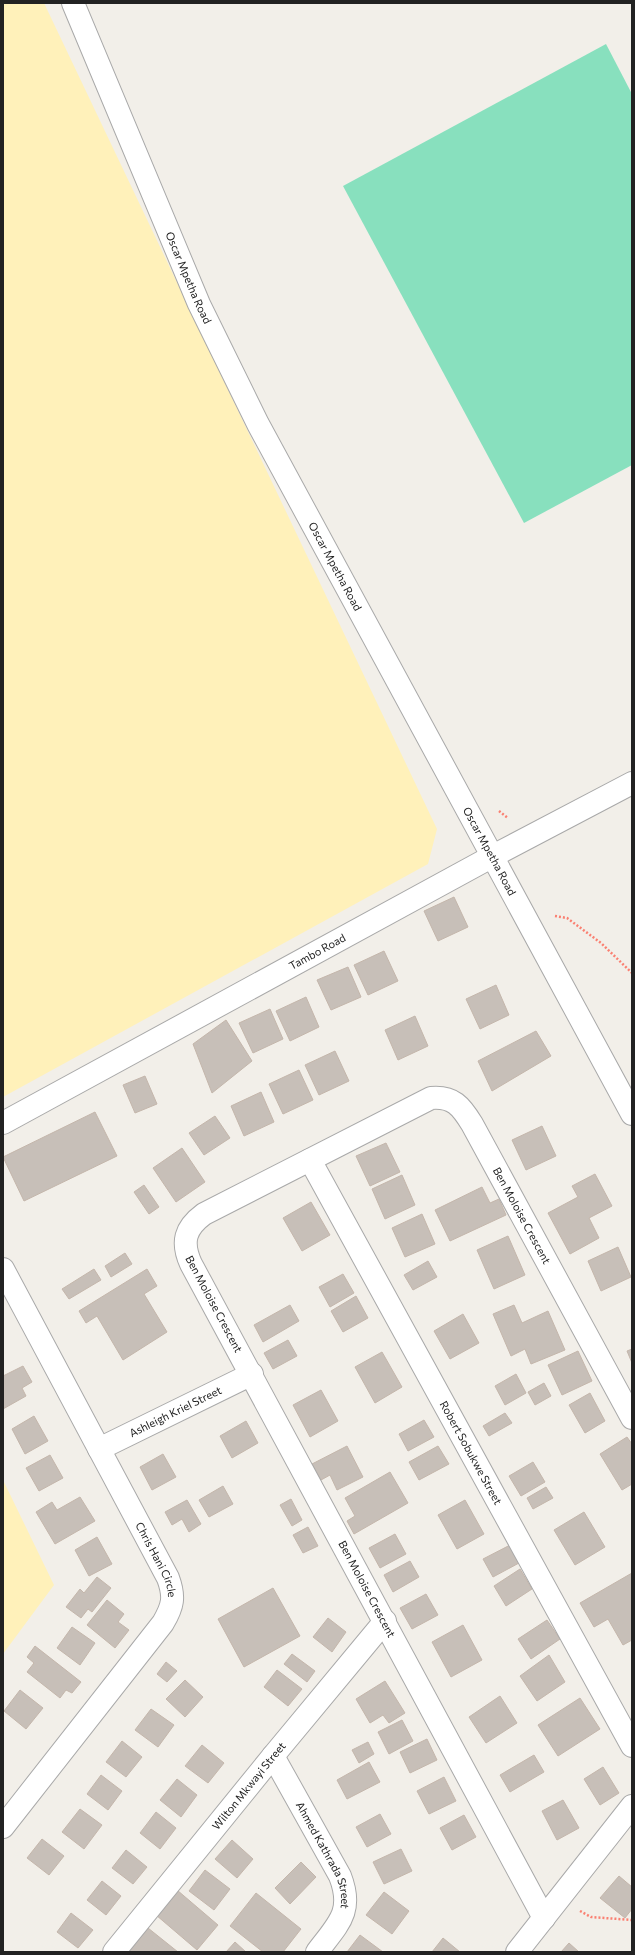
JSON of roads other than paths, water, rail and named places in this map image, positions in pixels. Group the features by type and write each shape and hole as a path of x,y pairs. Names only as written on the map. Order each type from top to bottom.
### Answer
{"street":[{"name":"Oscar Mpetha Road","path":"73,3 181,263 218,344 258,424 632,1114"},
{"name":"Tambo Road","path":"3,1123 493,856 632,783"},
{"name":"Ben Moloise Crescent","path":"544,1918 252,1374 191,1264 186,1252 185,1242 188,1232 195,1221 204,1214 431,1098 441,1097 456,1104 472,1124 632,1418"},
{"name":"Robert Sobukwe Street","path":"310,1160 632,1746"},
{"name":"Chris Hani Circle","path":"3,1269 168,1578 173,1591 172,1602 163,1622 3,1827"},
{"name":"Ashleigh Kriel Street","path":"99,1449 252,1374"},
{"name":"Wilton Mkwayi Street","path":"114,1952 385,1621"},
{"name":"Ahmed Kathrada Street","path":"273,1756 340,1876 346,1892 346,1906 337,1925 317,1952"},
{"path":"517,1952 632,1806"}]}
